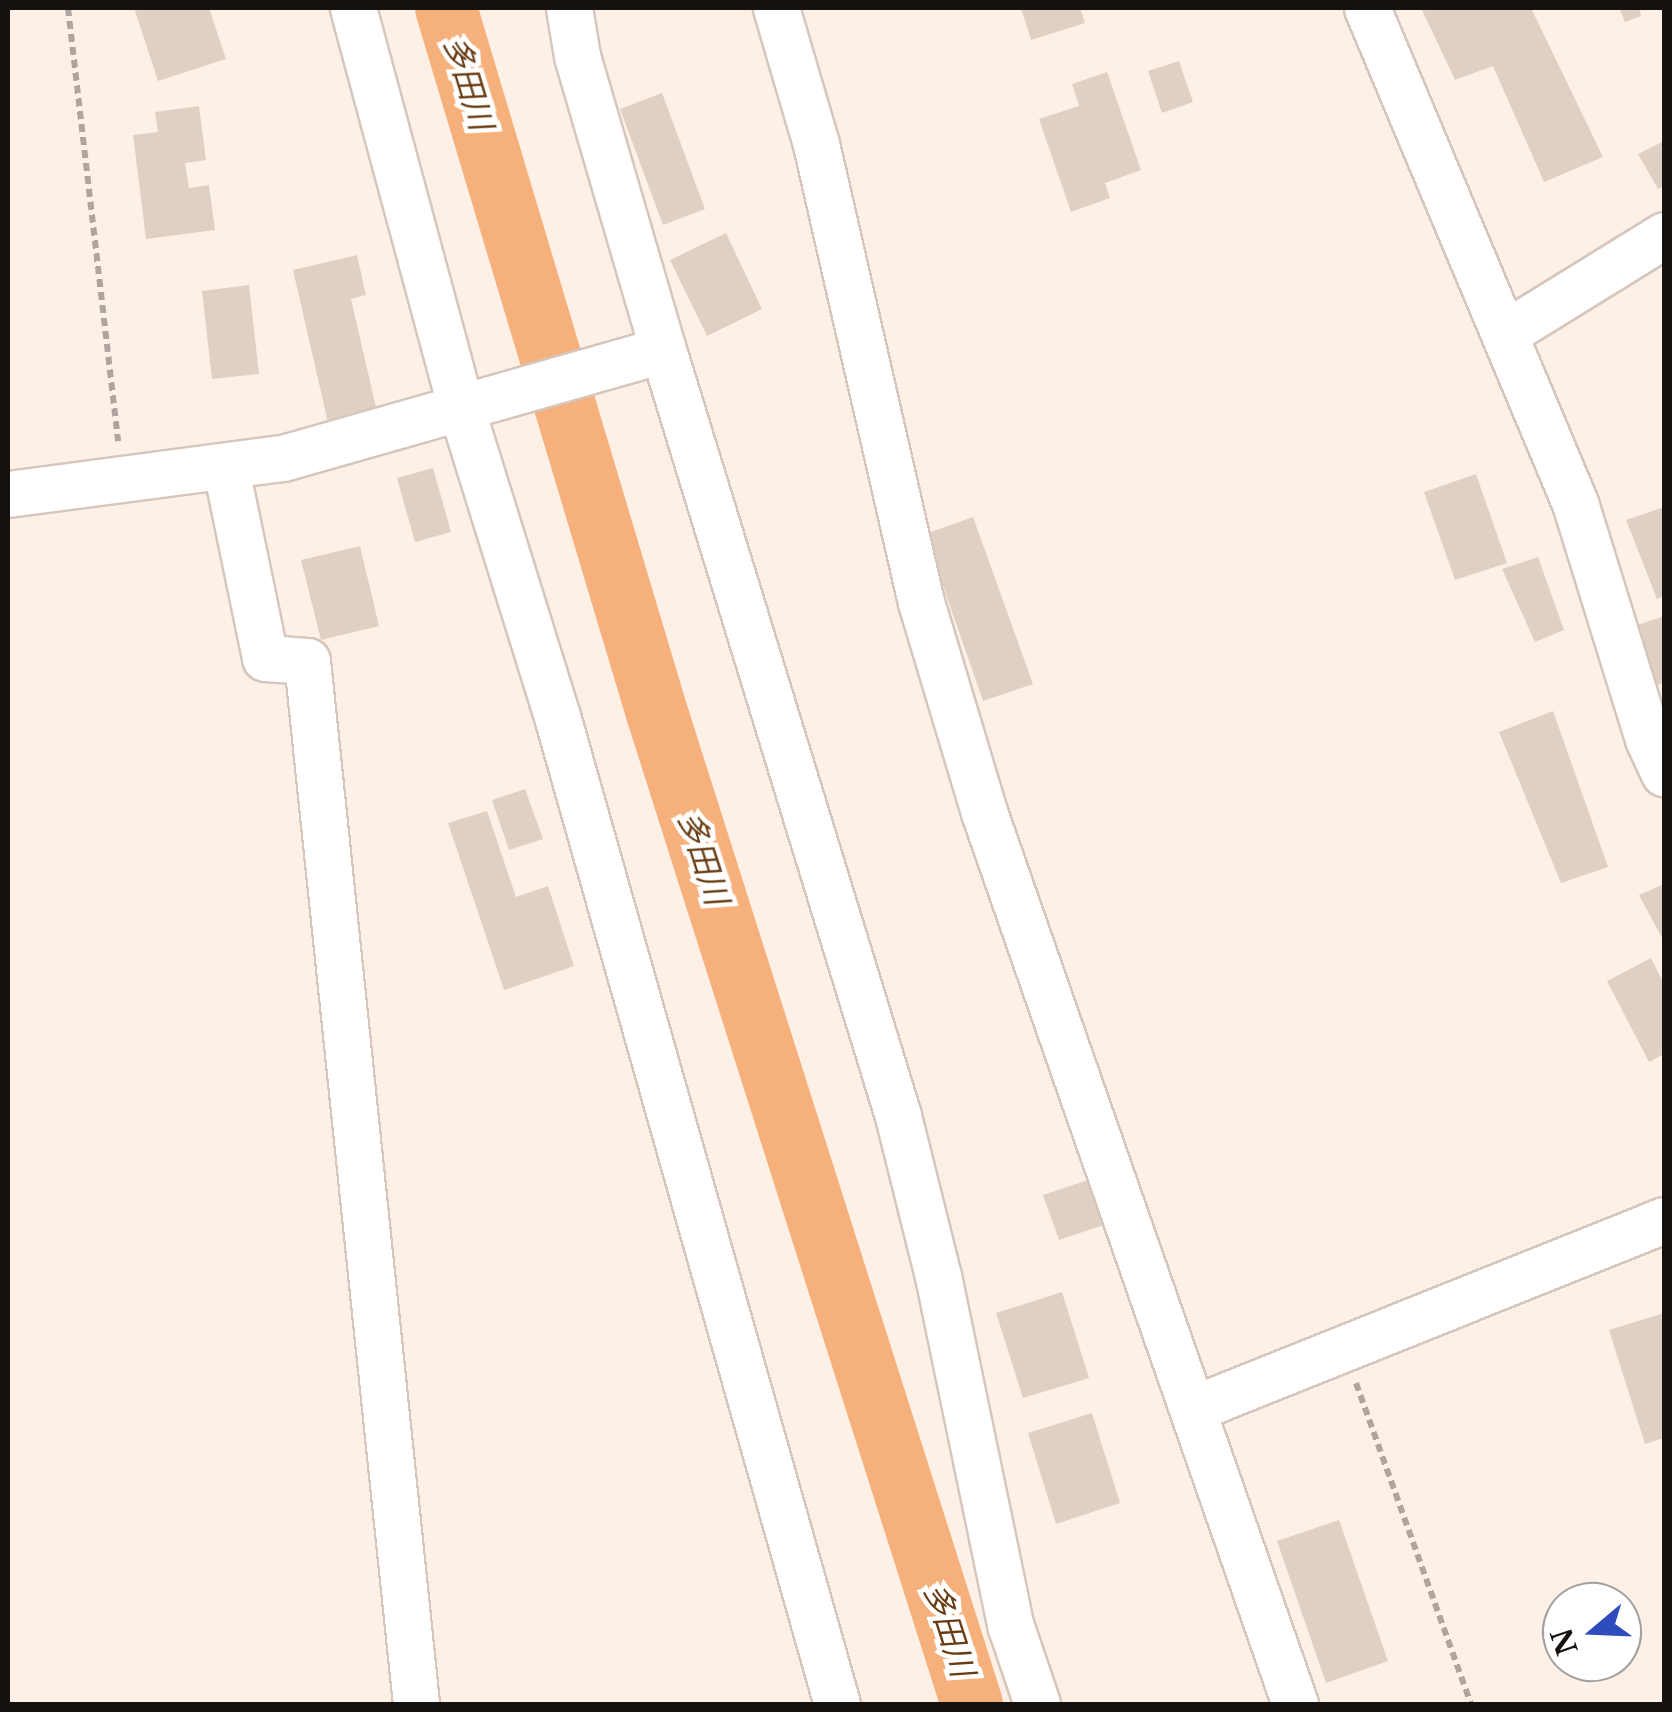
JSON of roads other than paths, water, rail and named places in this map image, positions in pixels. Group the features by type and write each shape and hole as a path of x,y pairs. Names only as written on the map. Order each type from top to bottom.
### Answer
{"street":[{"path":"352,8 558,716 837,1704"},
{"path":"568,8 577,56 656,352 898,1116 938,1276 1011,1626 1036,1704"},
{"path":"776,8 816,144 921,602 984,812 1195,1408 1295,1704"},
{"path":"1367,8 1575,503 1648,738 1664,774"},
{"path":"1504,334 1664,235"},
{"path":"8,494 226,469 284,458 656,352"},
{"path":"226,469 265,658 308,661 416,1704"},
{"path":"1195,1408 1664,1220"}],"waterway":[{"name":"多田川","path":"446,8 657,713 972,1704"}]}
